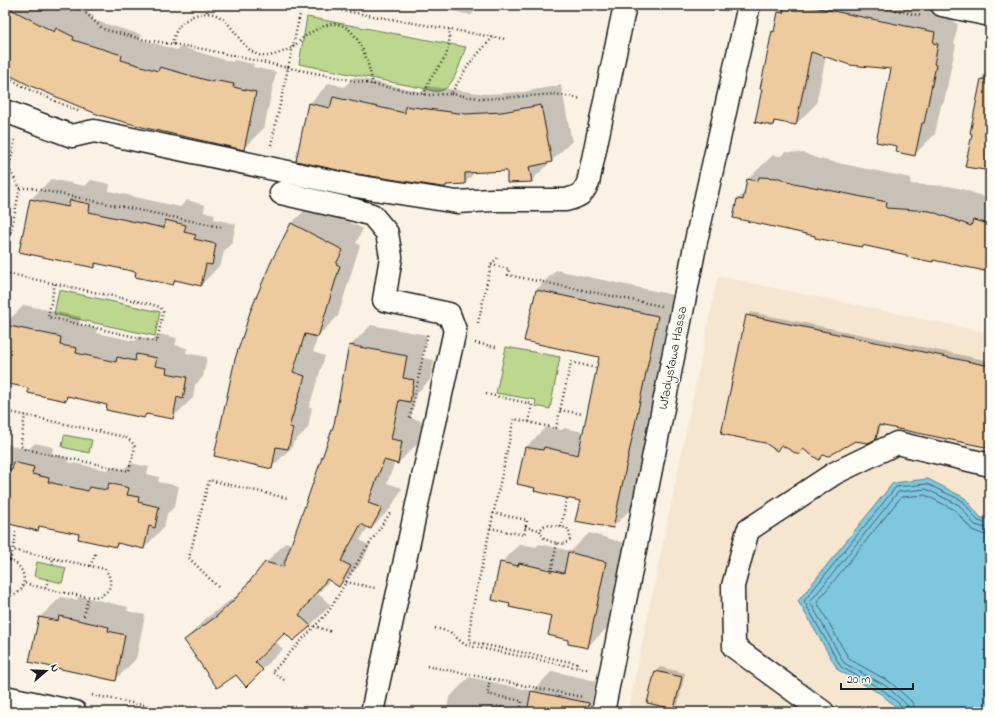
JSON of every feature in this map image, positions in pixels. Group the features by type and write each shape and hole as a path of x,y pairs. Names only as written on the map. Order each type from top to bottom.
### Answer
{"street":[{"path":"5,111 72,136 94,131 349,185 418,196 457,202 492,200 566,200 582,194 588,183 625,5"},
{"name":"Władysława Hassa","path":"603,712 696,241 749,5"},
{"path":"942,5 990,15"},
{"path":"280,193 372,215 387,233 391,257 384,300 449,314 455,330 372,712"},
{"path":"823,712 734,648 733,586 748,530 835,473 897,443 990,465"},
{"path":"5,697 76,712"}],"path":[{"path":"77,5 103,29 141,40 203,49 424,95 452,94 484,99 538,96"},
{"path":"208,5 208,12"},
{"path":"271,146 294,47 302,5"},
{"path":"310,5 505,39"},
{"path":"172,44 176,30 186,20 200,12 215,12 226,17 250,49 259,55 268,56 294,47 303,37 320,29 332,24 340,25 351,31 360,42 370,67 373,85"},
{"path":"424,95 429,81 446,56 449,44 450,29"},
{"path":"452,94 469,64 494,36"},
{"path":"258,61 259,55"},
{"path":"5,260 20,188 9,170 16,136"},
{"path":"20,188 30,188 221,228"},
{"path":"477,327 490,265 497,258"},
{"path":"490,265 509,269 508,275 660,305"},
{"path":"5,273 54,283 160,307 164,312 157,342 48,317 54,283"},
{"path":"474,342 496,347"},
{"path":"435,628 450,632 465,645 582,668 576,664 470,642 471,616 514,419 556,428 571,362 596,368"},
{"path":"486,394 532,404 528,422"},
{"path":"560,410 582,414"},
{"path":"5,411 25,415 125,437 132,442 135,448 129,471 25,449 21,446 25,415"},
{"path":"218,587 189,558 209,480 287,498"},
{"path":"561,527 567,498"},
{"path":"284,680 272,672 329,611 360,558 390,513"},
{"path":"490,528 524,535 527,520 493,513"},
{"path":"549,525 567,528 570,534 570,540 564,544 557,543 543,538 540,530 544,526 549,525"},
{"path":"525,527 540,530"},
{"path":"10,561 16,532"},
{"path":"551,572 557,543"},
{"path":"13,550 105,569 109,574 111,583 108,591 100,596 88,596 24,583"},
{"path":"90,566 96,552"},
{"path":"52,565 54,558"},
{"path":"5,560 14,562 20,567 24,574 24,583 20,591 5,597"},
{"path":"46,588 48,579"},
{"path":"346,582 375,588"},
{"path":"84,616 88,596"},
{"path":"314,626 332,632"},
{"path":"427,666 577,696"},
{"path":"490,679 487,694 522,701 520,711 497,706"}],"shaded area":[{"path":"718,276 990,333 990,712 628,712"}],"green space":[{"path":"307,17 466,47 453,80 444,89 434,91 299,64"},
{"path":"59,290 160,312 155,336 54,314"},
{"path":"506,347 560,357 550,409 535,406 536,400 496,393"},
{"path":"64,435 92,440 89,453 62,447"},
{"path":"37,562 66,568 62,583 34,576"}],"water":[{"path":"928,479 965,498 980,517 990,521 990,712 902,712 881,694 838,670 798,601 893,483"}],"building":[{"path":"785,5 804,5 935,32 933,43 938,44 934,64 936,65 924,123 922,123 915,156 896,152 897,146 876,142 891,69 850,65 811,52 796,125 774,121 773,126 755,122 772,31 774,32 778,12 783,13"},
{"path":"5,6 54,32 56,28 74,37 73,40 122,55 121,60 158,71 160,67 213,82 213,80 234,84 233,87 256,92 244,150 146,128 99,115 31,86 5,73"},
{"path":"981,79 990,80 990,165 986,165 985,170 965,167"},
{"path":"333,97 405,113 405,106 466,114 502,112 541,105 552,162 529,167 532,182 507,183 507,171 465,173 465,184 446,185 446,187 442,187 351,173 296,161 308,103 330,108"},
{"path":"759,177 779,178 794,183 887,202 886,208 930,211 971,226 973,220 990,224 990,272 933,260 933,262 907,257 907,255 862,245 862,247 815,238 815,236 733,218 737,199 743,200 747,179 758,181"},
{"path":"30,199 68,207 70,200 90,204 89,212 164,228 165,220 186,225 184,232 196,235 194,239 216,244 212,265 206,264 201,286 175,280 173,285 135,277 136,272 95,263 95,268 19,252"},
{"path":"291,223 343,250 336,264 340,266 318,337 305,334 293,372 305,376 289,427 293,428 288,449 276,447 272,469 214,456 235,359 250,312 271,262"},
{"path":"536,290 658,316 613,528 575,521 580,501 534,491 535,488 517,484 525,447 543,450 544,447 578,455 599,357 524,341"},
{"path":"746,315 990,366 990,448 879,425 876,439 868,443 855,441 829,456 823,455 819,460 803,449 799,455 781,445 777,451 765,443 721,434"},
{"path":"5,325 61,337 60,345 77,348 76,353 116,362 117,357 135,361 136,354 157,358 155,366 167,368 166,373 187,377 183,399 177,397 173,419 146,414 144,418 106,410 107,405 67,396 66,401 28,393 28,388 5,383"},
{"path":"349,345 407,356 403,378 414,380 410,402 399,400 391,439 402,441 398,464 384,460 368,503 382,508 371,529 361,524 341,561 351,566 339,587 327,579 299,615 311,626 293,641 285,633 255,662 263,670 246,687 236,675 217,688 184,640 217,616 238,596 265,562 283,567 334,424"},
{"path":"13,462 34,467 32,474 49,478 48,482 88,491 89,487 107,490 109,483 129,488 127,495 139,497 138,502 159,507 155,528 149,526 144,549 117,543 116,547 78,539 79,534 39,526 38,531 5,523 5,468 12,470"},
{"path":"568,552 606,562 588,648 568,644 568,640 548,635 552,616 509,607 510,604 492,600 500,562 518,566 519,563 564,573"},
{"path":"59,616 109,627 108,631 125,635 116,681 29,662 39,617 58,621"},
{"path":"655,671 682,677 674,709 647,703"},
{"path":"531,691 589,703 588,712 527,712"}]}
